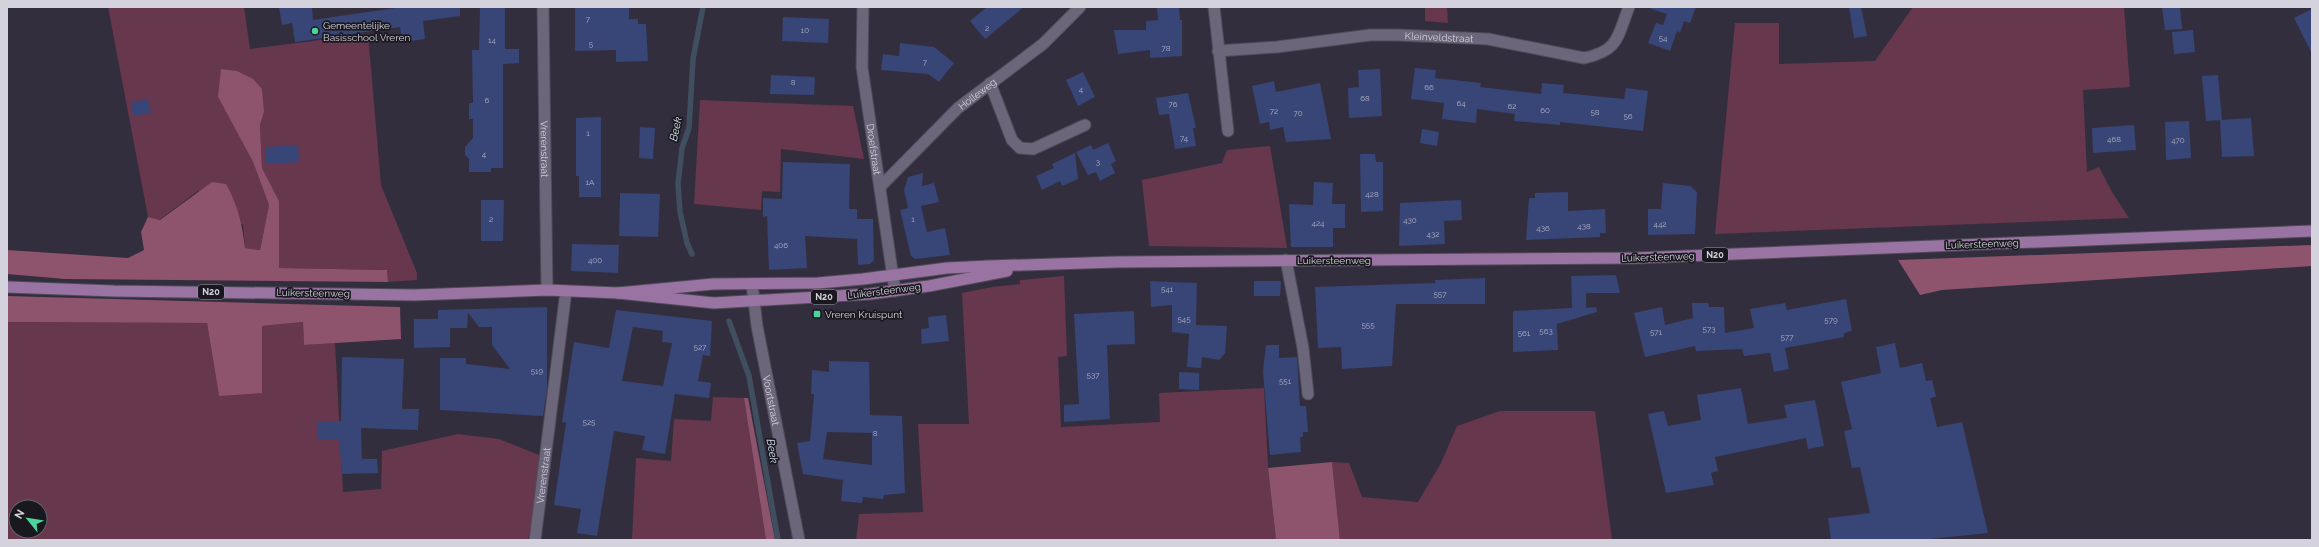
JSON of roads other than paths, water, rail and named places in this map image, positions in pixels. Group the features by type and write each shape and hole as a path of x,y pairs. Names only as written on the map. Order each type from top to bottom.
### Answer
{"main road":[{"name":"Luikersteenweg","path":"618,293 713,284 818,283 947,268 1117,262 1635,258 2312,231"},
{"name":"Luikersteenweg","path":"7,287 114,291 415,295 547,290 618,293 714,303 846,296 895,291 1028,266"}],"street":[{"name":"Vrerenstraat","path":"543,7 547,290"},
{"name":"Droefstraat","path":"863,7 862,68 869,125 880,187 895,291"},
{"name":"Holleweg","path":"880,187 902,166 934,131 990,83 1043,44 1080,7"},
{"path":"1214,7 1228,131"},
{"name":"Kleinveldstraat","path":"1218,52 1277,47 1370,35 1397,35 1488,39 1584,58 1600,55 1614,46 1628,7"},
{"path":"990,83 1012,140 1020,148 1033,149 1085,125"},
{"path":"1286,260 1303,348 1308,394"},
{"name":"Voortstraat","path":"752,284 753,301 799,540"},
{"name":"Vrerenstraat","path":"535,540 566,291"}],"waterway":[{"name":"Beek","path":"692,254 687,243 680,212 678,184 682,148 689,128 693,59 703,7"},
{"name":"Beek","path":"729,321 749,376 778,540"}],"place":[{"name":"Gemeentelijke Basisschool Vreren","path":"315,31"},
{"name":"Vreren Kruispunt","path":"817,314"}]}
